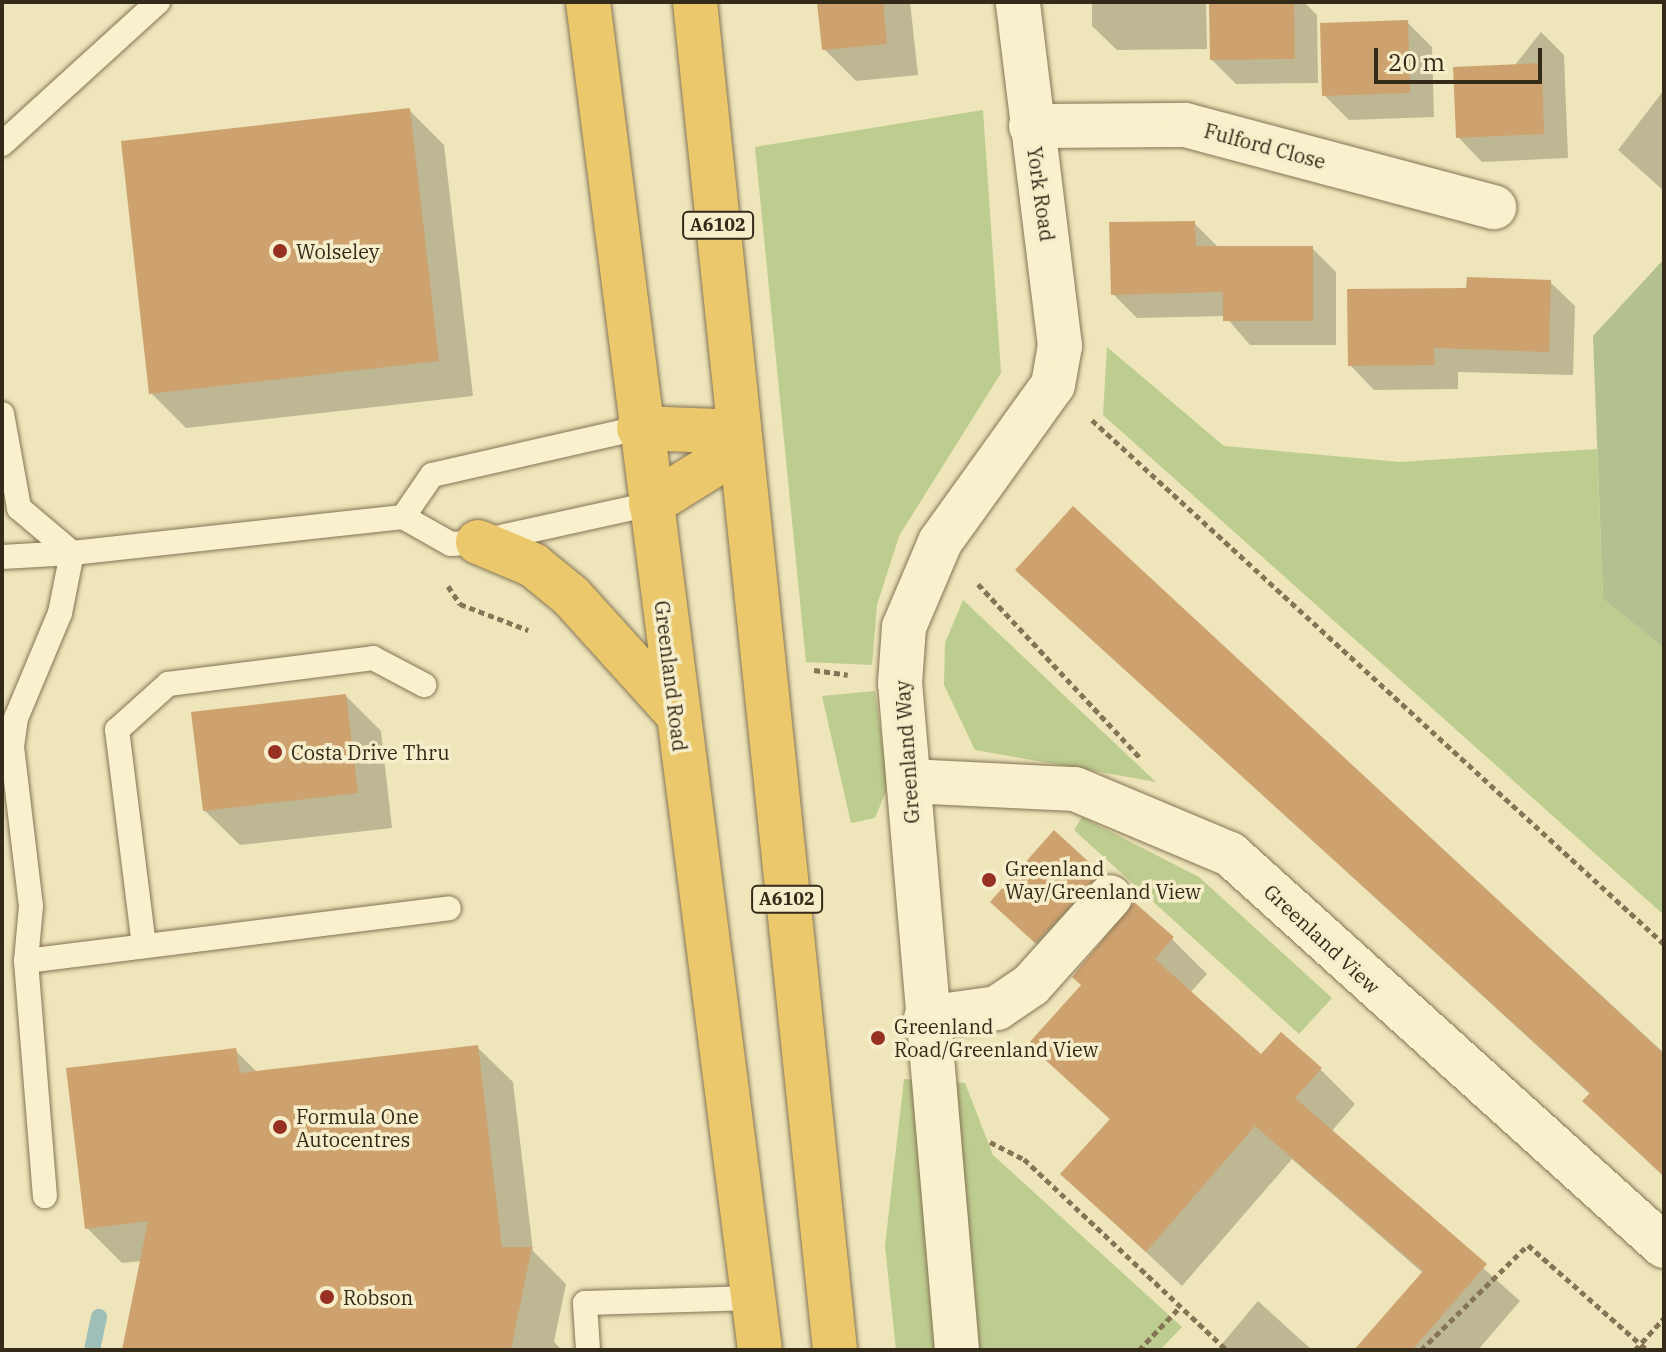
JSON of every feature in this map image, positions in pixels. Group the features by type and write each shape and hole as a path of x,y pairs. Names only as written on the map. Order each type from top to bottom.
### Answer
{"highway":[{"name":"Greenland Road","path":"588,2 674,710 760,1350"},
{"name":"A6102","path":"695,2 835,1350"},
{"path":"639,428 717,431 741,448 714,472 651,504"},
{"path":"478,542 533,565 571,596 674,710"}],"street":[{"name":"York Road","path":"1018,2 1031,126 1057,302 1053,385"},
{"name":"Fulford Close","path":"1031,126 1185,125 1494,207"},
{"name":"Greenland Way","path":"957,1350 926,1018 900,683 904,627 940,542 1053,385"},
{"name":"Greenland View","path":"909,781 1075,789 1230,854 1664,1246"},
{"path":"926,1018 997,1008 1031,985 1110,897"}],"lane":[{"path":"2,144 158,2"},
{"path":"2,414 19,508 72,553"},
{"path":"403,517 432,475 639,428"},
{"path":"2,557 72,553 403,517 451,544 478,542 651,504"},
{"path":"45,1196 26,961 31,906 12,747 16,718 60,613 72,553"},
{"path":"144,946 117,730 168,684 373,658 424,685"},
{"path":"26,961 449,908"},
{"path":"588,1350 585,1303 754,1298"}],"path":[{"path":"1053,385 1664,944"},
{"path":"940,542 1144,762"},
{"path":"935,1115 1024,1159 1227,1350"},
{"path":"1421,1350 1528,1245 1647,1350"},
{"path":"1139,1350 1179,1308"},
{"path":"1635,1350 1664,1318"}],"green space":[{"path":"983,110 1001,373 899,536 877,605 872,665 806,662 755,147"},
{"path":"1664,259 1664,648 1603,599 1593,336"},
{"path":"1107,347 1224,446 1400,462 1597,449 1603,599 1664,648 1664,915 1103,415"},
{"path":"963,600 1156,782 975,750 944,685 945,643"},
{"path":"875,691 888,786 875,818 851,823 822,696"},
{"path":"1082,817 1199,877 1332,998 1299,1034 1074,830"},
{"path":"904,1079 965,1083 993,1155 1182,1327 1160,1350 896,1350 885,1246"}],"building":[{"path":"817,2 883,2 887,44 822,50"},
{"path":"1209,2 1294,2 1295,59 1210,60"},
{"path":"1408,20 1410,93 1322,96 1320,23"},
{"path":"1542,63 1544,134 1456,138 1453,67"},
{"name":"Wolseley","path":"410,108 439,361 149,394 121,141"},
{"path":"1195,221 1196,246 1313,246 1313,321 1223,321 1223,292 1111,295 1109,222"},
{"path":"1467,277 1551,280 1549,352 1434,348 1435,365 1348,366 1347,289 1466,288"},
{"path":"1073,506 1664,1054 1664,1176 1582,1101 1590,1093 1015,570"},
{"name":"Costa Drive Thru","path":"346,694 358,793 203,811 191,712"},
{"path":"1054,830 1102,874 1035,943 990,902"},
{"path":"1134,902 1174,937 1155,959 1261,1054 1281,1032 1322,1068 1295,1098 1487,1264 1412,1350 1354,1350 1423,1271 1255,1126 1146,1252 1060,1174 1110,1119 1028,1044 1081,985 1072,977"},
{"path":"478,1045 502,1247 532,1247 511,1350 122,1350 148,1221 85,1229 66,1068 236,1048 240,1073"}],"waterway":[{"path":"92,1350 99,1317"}],"place":[{"name":"Wolseley","path":"280,251"},
{"name":"Costa Drive Thru","path":"275,752"},
{"name":"Greenland Way/Greenland View","path":"989,880"},
{"name":"Greenland Road/Greenland View","path":"878,1038"},
{"name":"Formula One Autocentres","path":"280,1127"},
{"name":"Robson","path":"327,1297"}]}
